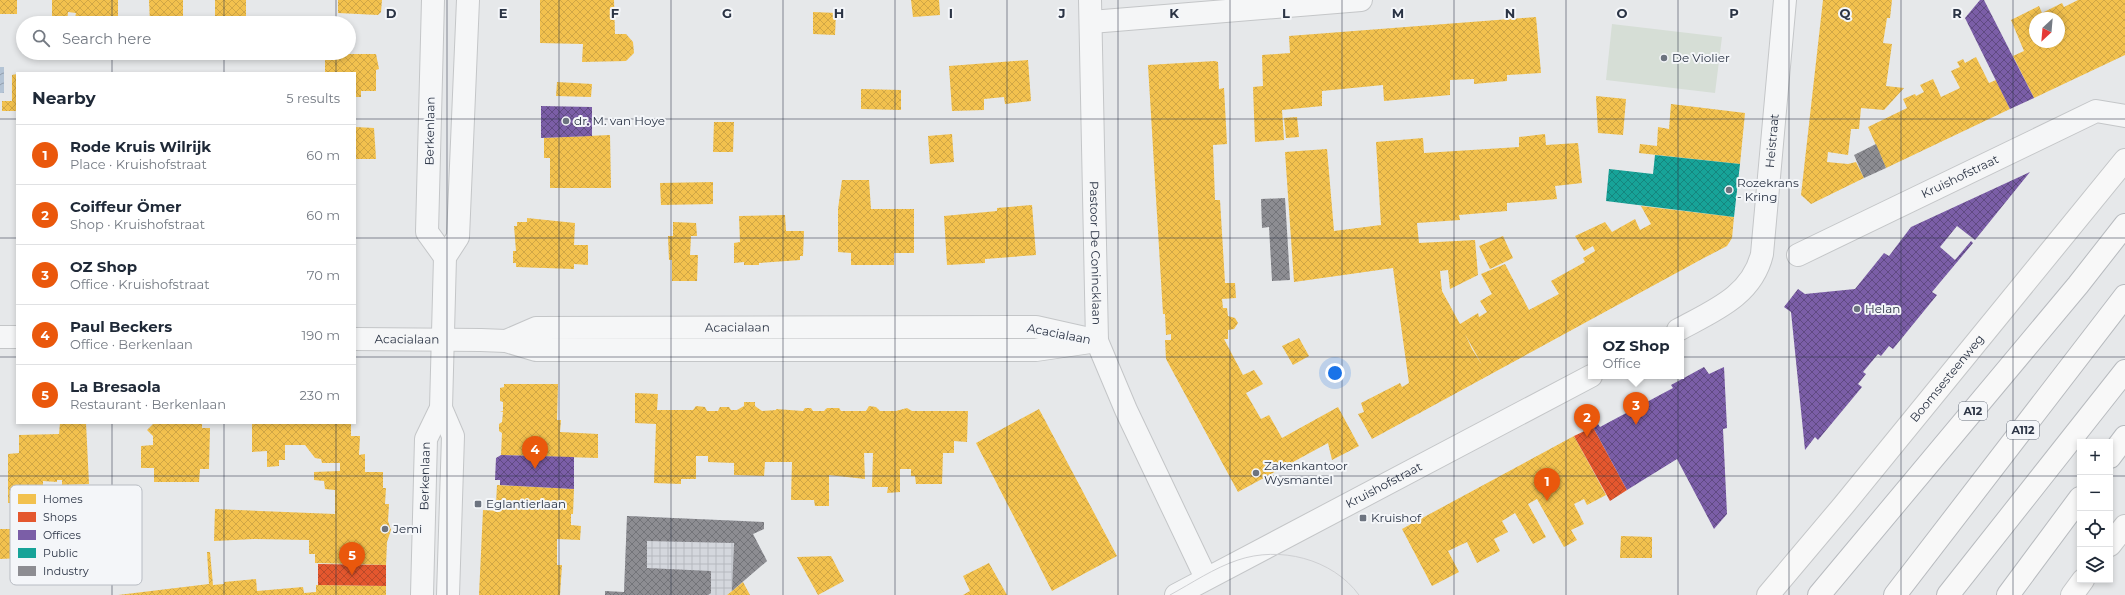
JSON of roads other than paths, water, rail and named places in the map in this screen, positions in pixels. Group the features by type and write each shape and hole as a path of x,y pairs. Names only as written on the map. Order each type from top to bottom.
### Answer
{"main road":[{"name":"Boomsesteenweg","path":"1768,595 1843,506 2125,160"},
{"name":"A12","path":"1819,595 2125,225"},
{"name":"A112","path":"1895,595 2125,296"},
{"path":"1948,595 2125,371"},
{"path":"2113,453 2125,437"},
{"path":"2008,595 2077,502"},
{"path":"2113,541 2125,526"},
{"path":"2072,595 2082,583"}],"street":[{"name":"Berkenlaan","path":"433,0 427,232 445,257 441,408 453,436 448,595"},
{"path":"445,257 458,237 468,0"},
{"name":"Pastoor De Conincklaan","path":"1090,0 1097,341 1126,410 1206,578"},
{"path":"1091,22 1361,0"},
{"name":"Heistraat","path":"1684,327 1725,305 1736,297 1748,285 1759,266 1762,254 1785,0"},
{"name":"Kruishofstraat","path":"1798,255 2096,111 2125,116"},
{"path":"0,337 16,338"},
{"name":"Acacialaan","path":"356,339 506,341 536,350 1036,350 1097,341"},
{"name":"Kruishofstraat","path":"1176,595 1588,378"},
{"name":"Berkenlaan","path":"422,595 426,440 441,408"}],"water":[{"path":"0,67 4,67 4,93 0,93"}],"tram line":[{"path":"1170,595 1229,563 1254,556 1270,554 1304,558 1320,564 1348,582 1359,595"}],"place":[{"name":"De Violier","path":"1664,58"},
{"name":"dr. M. van Hoye","path":"566,121"},
{"name":"Rozekrans - Kring","path":"1729,190"},
{"name":"Helan","path":"1857,309"},
{"name":"OZ Shop","path":"1636,425"},
{"name":"Coiffeur Ömer","path":"1587,437"},
{"name":"Paul Beckers","path":"535,469"},
{"name":"Zakenkantoor Wysmantel","path":"1256,473"},
{"name":"Rode Kruis Wilrijk","path":"1547,501"},
{"name":"Eglantierlaan","path":"478,504"},
{"name":"Kruishof","path":"1363,518"},
{"name":"Jemi","path":"385,529"},
{"name":"La Bresaola","path":"352,575"}]}
